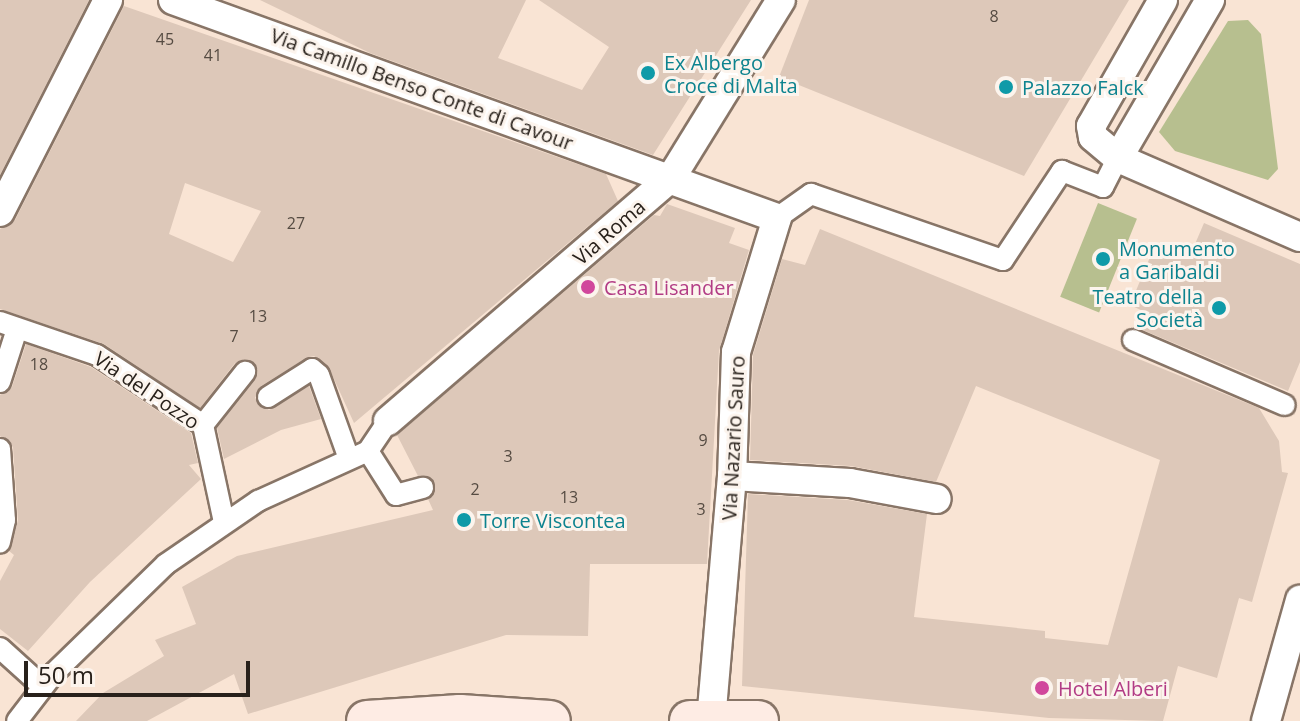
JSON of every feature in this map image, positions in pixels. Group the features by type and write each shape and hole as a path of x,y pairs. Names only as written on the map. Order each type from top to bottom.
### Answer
{"main road":[{"path":"367,721 460,715 550,721"},
{"path":"704,721 758,721"}],"street":[{"path":"0,212 108,0"},
{"name":"Via Camillo Benso Conte di Cavour","path":"173,0 777,218"},
{"name":"Via Roma","path":"388,421 671,178 781,0"},
{"path":"1163,0 1091,126 1100,146 1118,158 1300,237"},
{"path":"777,218 811,194 1003,260 1062,171 1103,187 1210,0"},
{"name":"Via Nazario Sauro","path":"704,721 725,567 736,352 777,218"},
{"path":"0,382 9,326"},
{"name":"Via del Pozzo","path":"9,326 52,336 97,355 203,425 224,522"},
{"path":"1133,340 1285,405"},
{"path":"268,397 312,369 319,375 359,455 396,495 423,488"},
{"path":"203,425 245,372"},
{"path":"17,721 43,687 132,595 224,522 359,455 388,421"},
{"path":"0,449 5,520 0,542"},
{"path":"732,476 850,483 937,499"},
{"path":"1266,721 1300,600"},
{"path":"0,648 43,687"}],"green space":[{"path":"1248,20 1261,34 1278,169 1268,180 1175,151 1159,132 1228,21"},
{"path":"1098,203 1137,219 1099,312 1060,297"}],"building":[{"path":"0,0 89,0 0,175"},
{"path":"260,0 526,0 498,58 582,90 609,47 539,0 751,0 653,155 370,53"},
{"path":"809,0 1129,0 1024,176 779,77"},
{"path":"124,6 606,174 618,201 354,423 328,366 314,356 306,358 261,386 255,398 269,410 309,386 321,419 281,430 224,459 217,428 256,379 252,361 235,363 200,408 104,344 0,309 0,229 15,220","holes":["185,183 261,211 233,262 169,234"]},
{"path":"667,204 735,228 729,243 749,250 719,351 707,564 590,564 588,636 506,635 248,714 234,674 147,721 76,721 103,693 164,656 155,640 196,624 182,587 237,556 433,510 428,499 435,484 427,476 418,476 397,435 654,215 660,216"},
{"name":"Teatro della Società","path":"1204,223 1300,264 1300,362 1288,391 1138,328 1145,312 1130,305 1153,250 1167,257 1173,243 1192,251"},
{"path":"820,229 1259,408 1279,441 1282,472 1288,473 1252,602 1239,598 1217,678 1178,666 1163,721 1049,718 742,686 748,494 848,500 927,514 914,617 1045,631 1045,638 1108,645 1160,460 976,386 936,482 851,466 750,460 753,355 782,259 805,265"},
{"path":"26,344 91,367 191,433 198,463 189,465 201,479 90,582 28,651 0,629 0,581 14,555 9,551 18,520 13,447 0,436 0,395 12,387"}],"place":[{"name":"Ex Albergo Croce di Malta","path":"648,73"},
{"name":"Palazzo Falck","path":"1006,87"},
{"name":"Monumento a Garibaldi","path":"1103,259"},
{"name":"Casa Lisander","path":"588,287"},
{"name":"Teatro della Società","path":"1219,308"},
{"name":"Torre Viscontea","path":"464,520"},
{"name":"Hotel Alberi","path":"1042,688"}]}
